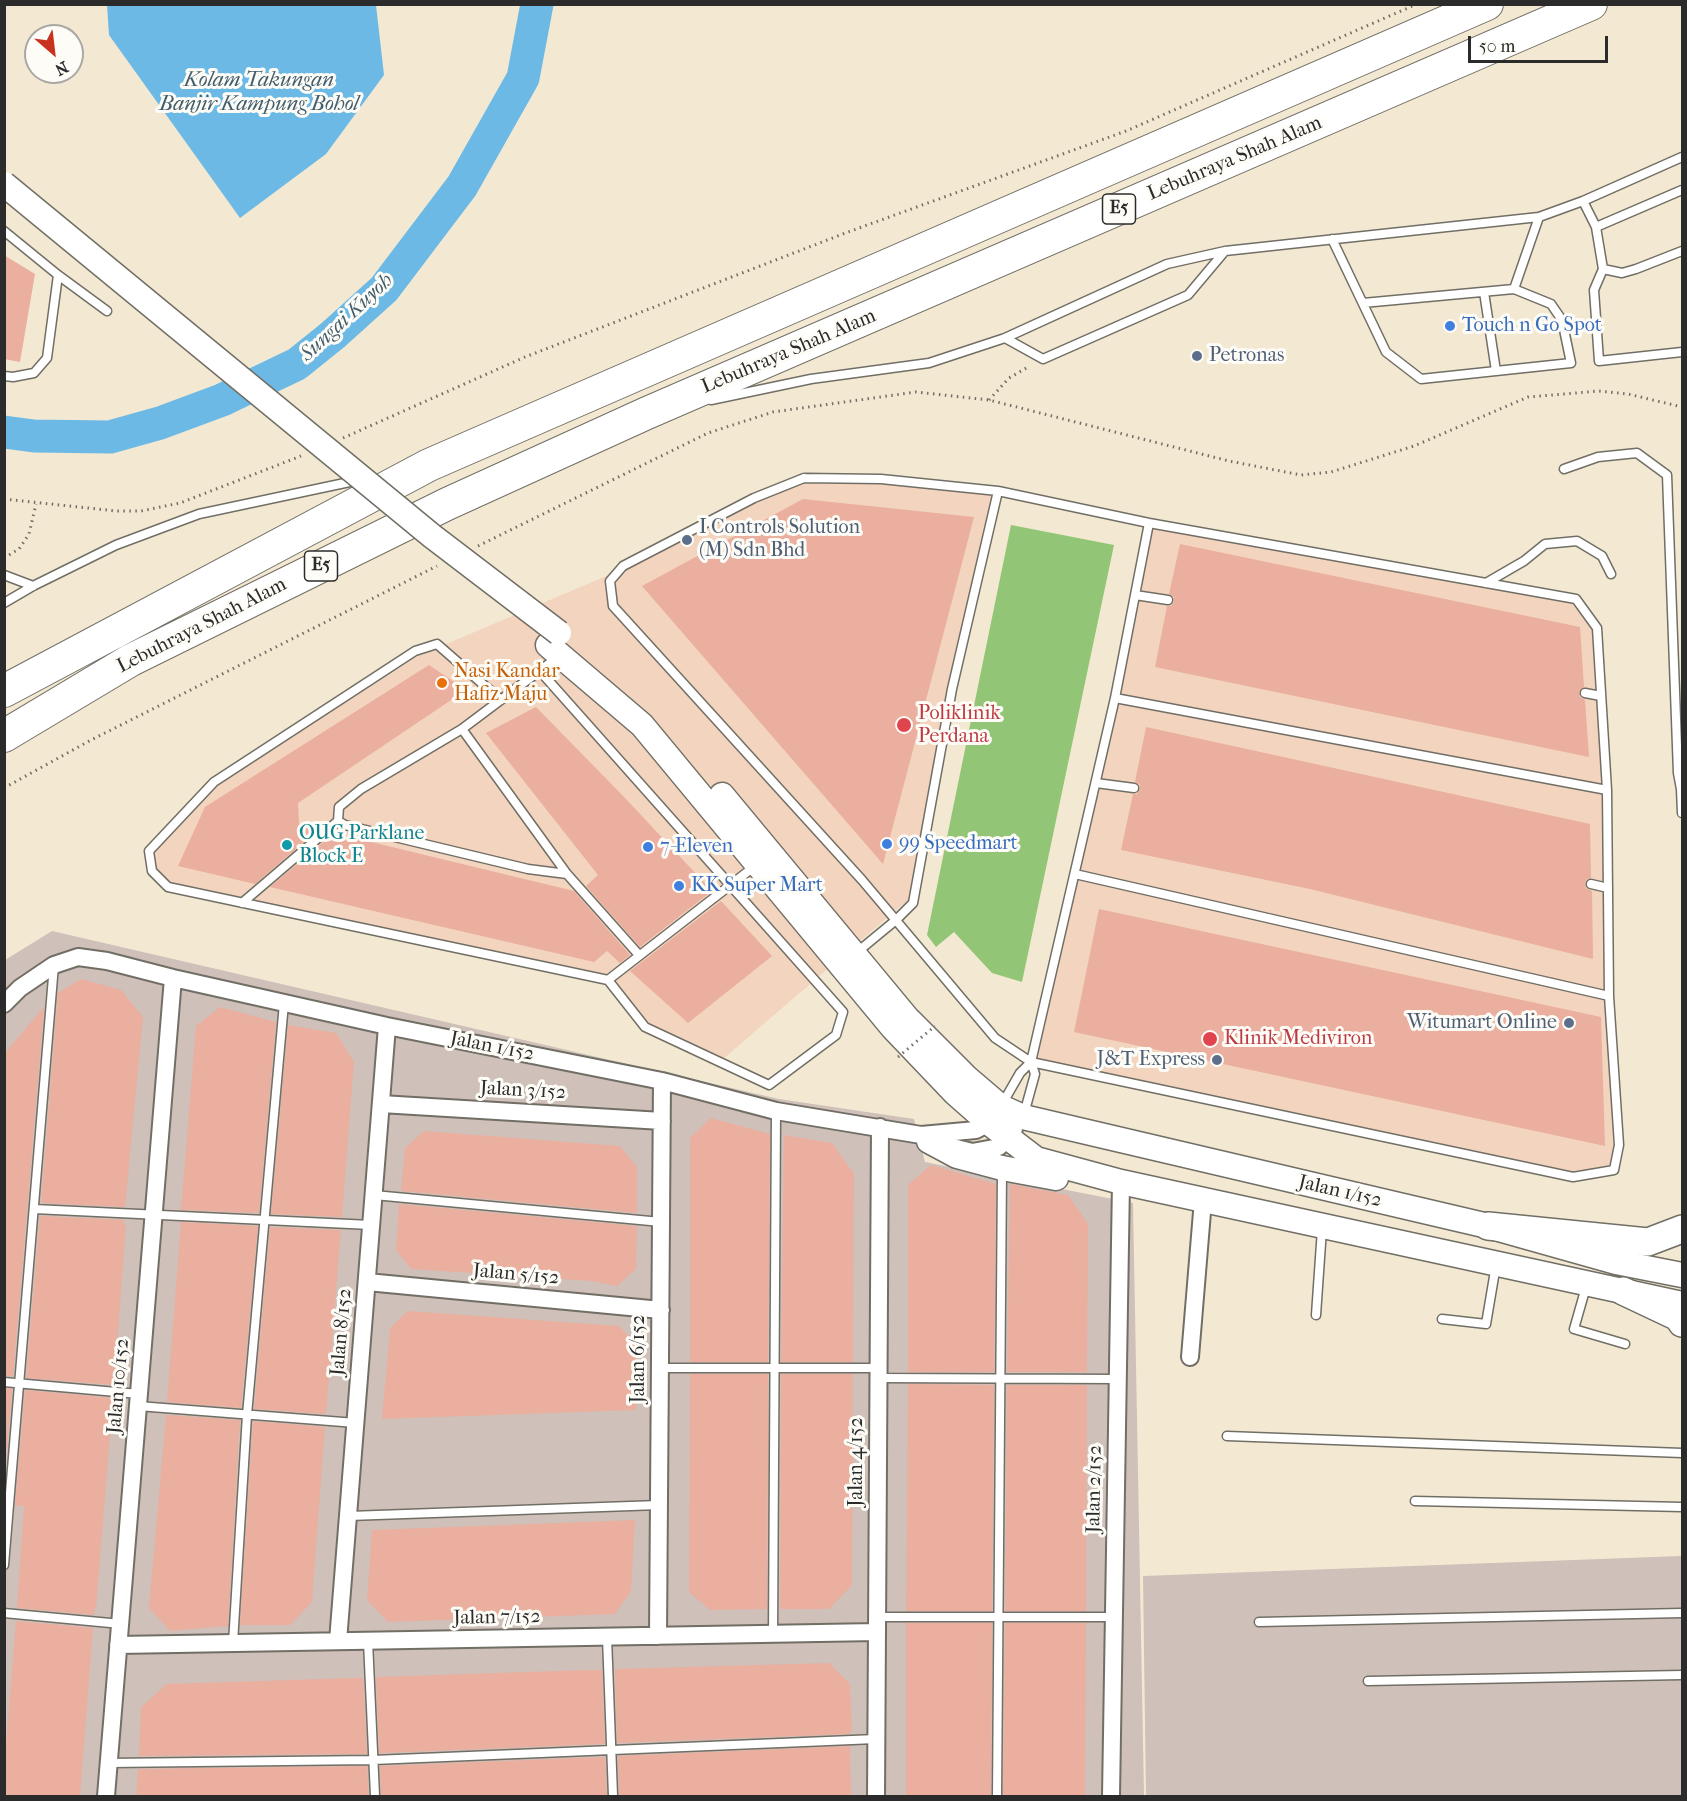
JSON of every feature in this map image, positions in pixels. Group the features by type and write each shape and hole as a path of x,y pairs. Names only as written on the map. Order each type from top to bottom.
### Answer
{"highway":[{"name":"Lebuhraya Shah Alam","path":"4,691 429,465 1487,4"},
{"name":"Lebuhraya Shah Alam","path":"4,736 130,660 447,504 647,413 1591,4"}],"main road":[{"path":"1488,1226 1648,1242 1683,1229"},
{"path":"1623,1291 1678,1317 1683,1323"}],"street":[{"path":"4,184 432,536 556,644"},
{"path":"4,201 408,537 656,717 893,1028 955,1093 999,1123 1036,1159 1121,1182"},
{"path":"764,859 855,955 907,1018 967,1078 999,1123 999,1147 989,1150 972,1152 925,1138"},
{"name":"Jalan 1/152","path":"4,1004 20,988 54,965 78,957 107,961 387,1026 662,1082 777,1111 880,1127 925,1138"},
{"name":"Jalan 10/152","path":"106,1797 173,978"},
{"name":"Jalan 8/152","path":"338,1641 387,1026"},
{"name":"Jalan 6/152","path":"658,1636 662,1082"},
{"name":"Jalan 3/152","path":"381,1104 662,1121"},
{"name":"Jalan 1/152","path":"999,1123 1023,1117 1488,1226 1616,1262 1683,1275"},
{"path":"925,1138 976,1130 999,1123"},
{"name":"Jalan 4/152","path":"876,1797 880,1127"},
{"path":"925,1138 957,1156 1002,1168 1083,1183 1121,1182"},
{"name":"Jalan 1/152","path":"1121,1182 1683,1304"},
{"name":"Jalan 2/152","path":"1111,1797 1121,1182"},
{"path":"1190,1357 1203,1200"},
{"name":"Jalan 5/152","path":"367,1282 661,1310"},
{"name":"Jalan 7/152","path":"118,1645 773,1634 877,1625"}],"lane":[{"path":"706,401 811,380 928,363 1005,338 1167,264 1225,251 1539,217 1583,201 1683,157"},
{"path":"1596,227 1683,190"},
{"path":"1583,201 1596,227 1603,269 1594,290 1599,361 1683,352"},
{"path":"1514,289 1539,217"},
{"path":"4,231 57,275 107,311"},
{"path":"1332,239 1386,352 1421,379 1571,363 1562,320 1551,304 1514,289 1363,303"},
{"path":"1005,338 1043,359 1188,296 1225,251"},
{"path":"1603,269 1622,273 1636,270 1683,251"},
{"path":"4,376 13,377 34,373 47,358 57,275"},
{"path":"1484,292 1496,371"},
{"path":"647,413 694,404"},
{"path":"1564,469 1598,457 1637,453 1667,475 1678,773 1682,788 1683,813"},
{"path":"394,472 429,465"},
{"path":"4,603 116,545 199,514 371,477"},
{"path":"804,478 881,479 998,490 1149,523 1576,599 1597,628 1607,790 1609,996 1618,1145 1614,1170 1573,1177 1031,1062 995,1038 855,872 614,606 610,581 623,566 754,498 804,478"},
{"path":"855,955 913,903 952,689 998,490"},
{"path":"1023,1117 1035,1074 1031,1062 1115,698 1149,523"},
{"path":"1486,583 1524,561 1545,544 1577,541 1602,556 1611,574"},
{"path":"4,575 33,586"},
{"path":"1135,595 1168,600"},
{"path":"501,700 436,644 415,651 214,782 149,851 152,871 168,887 608,980 645,1027 769,1085 836,1035 843,1012 540,671"},
{"path":"242,903 338,821 339,807 361,789 462,729 540,671 556,644"},
{"path":"1585,693 1601,696"},
{"path":"1115,698 1607,790"},
{"path":"462,729 567,874 639,955"},
{"path":"1096,783 1134,788"},
{"path":"338,821 345,825 528,869 567,874"},
{"path":"608,980 764,859"},
{"path":"1075,874 1609,996"},
{"path":"1592,884 1608,888"},
{"path":"4,1566 54,965"},
{"path":"232,1643 247,1414 284,1003"},
{"path":"999,1123 1020,1073 1031,1062"},
{"path":"773,1634 777,1111"},
{"path":"998,1797 1002,1168"},
{"path":"374,1195 661,1222"},
{"path":"34,1209 371,1225"},
{"path":"1316,1315 1322,1226"},
{"path":"1442,1319 1486,1324 1496,1263"},
{"path":"1587,1283 1574,1329 1625,1344"},
{"path":"660,1368 775,1368 1000,1378 1118,1379"},
{"path":"4,1382 247,1414 356,1423"},
{"path":"1227,1436 1683,1453"},
{"path":"1415,1501 1683,1507"},
{"path":"349,1516 659,1505"},
{"path":"4,1613 121,1624"},
{"path":"1258,1622 1683,1613"},
{"path":"877,1625 999,1617 1114,1617"},
{"path":"607,1637 613,1797"},
{"path":"368,1641 375,1797"},
{"path":"1368,1681 1683,1675"},
{"path":"109,1762 373,1760 876,1739"}],"path":[{"path":"334,441 525,357 848,232 1126,131 1417,4"},
{"path":"989,400 1009,378 1043,359"},
{"path":"468,550 708,433 773,412 916,392 989,400 1229,461 1301,475 1331,472 1414,446 1528,397 1599,391 1628,394 1683,407"},
{"path":"4,500 116,512 141,511 180,503 303,456"},
{"path":"4,558 19,549 29,534 36,504"},
{"path":"4,788 91,740 437,566"},
{"path":"898,1057 935,1026"}],"shaded area":[{"path":"880,483 993,495 945,699 909,899 723,1059 647,1022 609,975 169,883 155,869 153,852 217,784 418,656 625,568 756,501 804,484"},
{"path":"1152,528 1573,603 1593,631 1603,794 1604,898 1614,1145 1610,1166 1571,1173 1036,1059 1122,685"},
{"path":"52,931 779,1099 914,1119 925,1162 1133,1203 1144,1796 5,1796 5,960"},
{"path":"1681,1556 1682,1796 1146,1796 1143,1576"}],"green space":[{"path":"1011,525 1114,545 1022,982 992,973 954,932 936,947 927,935"}],"water":[{"name":"Kolam Takungan Banjir Kampung Bohol","path":"107,5 376,5 384,75 326,154 240,218 109,35"}],"building":[{"path":"4,255 35,274 20,362 4,359"},
{"path":"803,499 974,517 883,864 642,586"},
{"path":"1180,544 1580,627 1584,687 1579,692 1580,697 1585,700 1589,757 1155,667 1167,606 1171,606 1174,602 1174,597 1169,594"},
{"path":"429,665 466,690 298,803 299,824 319,829 255,884 178,866 205,807"},
{"path":"536,707 712,891 640,947 586,886 598,875 486,733"},
{"path":"1146,727 1590,824 1591,878 1585,883 1586,888 1592,891 1593,959 1310,889 1121,850 1133,794 1137,794 1140,789 1140,785 1135,782"},
{"path":"334,833 574,891 630,955 620,963 607,951 594,962 270,887"},
{"path":"721,901 772,956 688,1023 630,971"},
{"path":"1099,909 1601,1017 1605,1146 1074,1032"},
{"path":"81,979 121,990 143,1017 125,1207 41,1203 58,993"},
{"path":"44,1007 13,1376 4,1376 4,1054"},
{"path":"220,1007 276,1022 259,1213 181,1210 196,1026"},
{"path":"288,1025 336,1033 354,1062 342,1217 271,1214"},
{"path":"711,1118 770,1134 768,1362 690,1362 690,1138"},
{"path":"424,1131 620,1146 637,1167 637,1213 401,1191 405,1148"},
{"path":"784,1135 832,1143 854,1174 853,1362 781,1362"},
{"path":"931,1165 996,1184 994,1372 908,1372 908,1185"},
{"path":"1010,1184 1068,1195 1088,1224 1087,1372 1007,1372"},
{"path":"399,1204 637,1226 636,1269 617,1286 592,1281 411,1269 396,1250"},
{"path":"40,1216 124,1220 123,1224 126,1225 114,1385 26,1378"},
{"path":"181,1222 258,1226 241,1408 167,1402"},
{"path":"270,1227 341,1230 326,1414 254,1409"},
{"path":"408,1311 619,1326 636,1344 636,1410 382,1419 390,1328"},
{"path":"690,1374 768,1374 767,1609 710,1610 689,1592"},
{"path":"781,1374 853,1374 852,1585 829,1609 780,1609"},
{"path":"908,1384 994,1385 992,1611 906,1611"},
{"path":"1007,1385 1087,1385 1086,1611 1005,1611"},
{"path":"4,1388 12,1389 4,1482"},
{"path":"25,1390 113,1398 94,1615 17,1608 24,1506 15,1506"},
{"path":"166,1415 240,1420 228,1626 170,1631 149,1608"},
{"path":"253,1421 325,1427 312,1602 290,1625 240,1625"},
{"path":"635,1520 631,1591 615,1614 388,1622 367,1600 372,1530"},
{"path":"16,1621 93,1628 80,1797 4,1797 4,1770"},
{"path":"906,1623 992,1623 991,1797 906,1797"},
{"path":"1005,1623 1086,1623 1085,1797 1003,1797"},
{"path":"829,1663 850,1684 852,1731 850,1734 617,1743 615,1669"},
{"path":"602,1670 605,1744 379,1753 376,1677"},
{"path":"363,1678 367,1754 139,1756 141,1707 167,1684"},
{"path":"850,1746 851,1797 619,1797 618,1756"},
{"path":"605,1757 607,1797 381,1797 380,1766"},
{"path":"367,1766 369,1797 136,1797 138,1769"}],"waterway":[{"name":"Sungai Kuyoh","path":"4,432 34,436 110,437 160,423 222,400 297,364 384,289 462,186 523,78 537,4"}],"place":[{"name":"Touch n Go Spot","path":"1450,326"},
{"name":"Petronas","path":"1197,356"},
{"name":"I Controls Solution (M) Sdn Bhd","path":"687,540"},
{"name":"Nasi Kandar Hafiz Maju","path":"442,683"},
{"name":"Poliklinik Perdana","path":"904,725"},
{"name":"99 Speedmart","path":"887,844"},
{"name":"OUG Parklane Block E","path":"287,845"},
{"name":"7-Eleven","path":"648,847"},
{"name":"KK Super Mart","path":"679,886"},
{"name":"Witumart Online","path":"1569,1023"},
{"name":"Klinik Mediviron","path":"1210,1039"},
{"name":"J&T Express","path":"1217,1060"}]}
